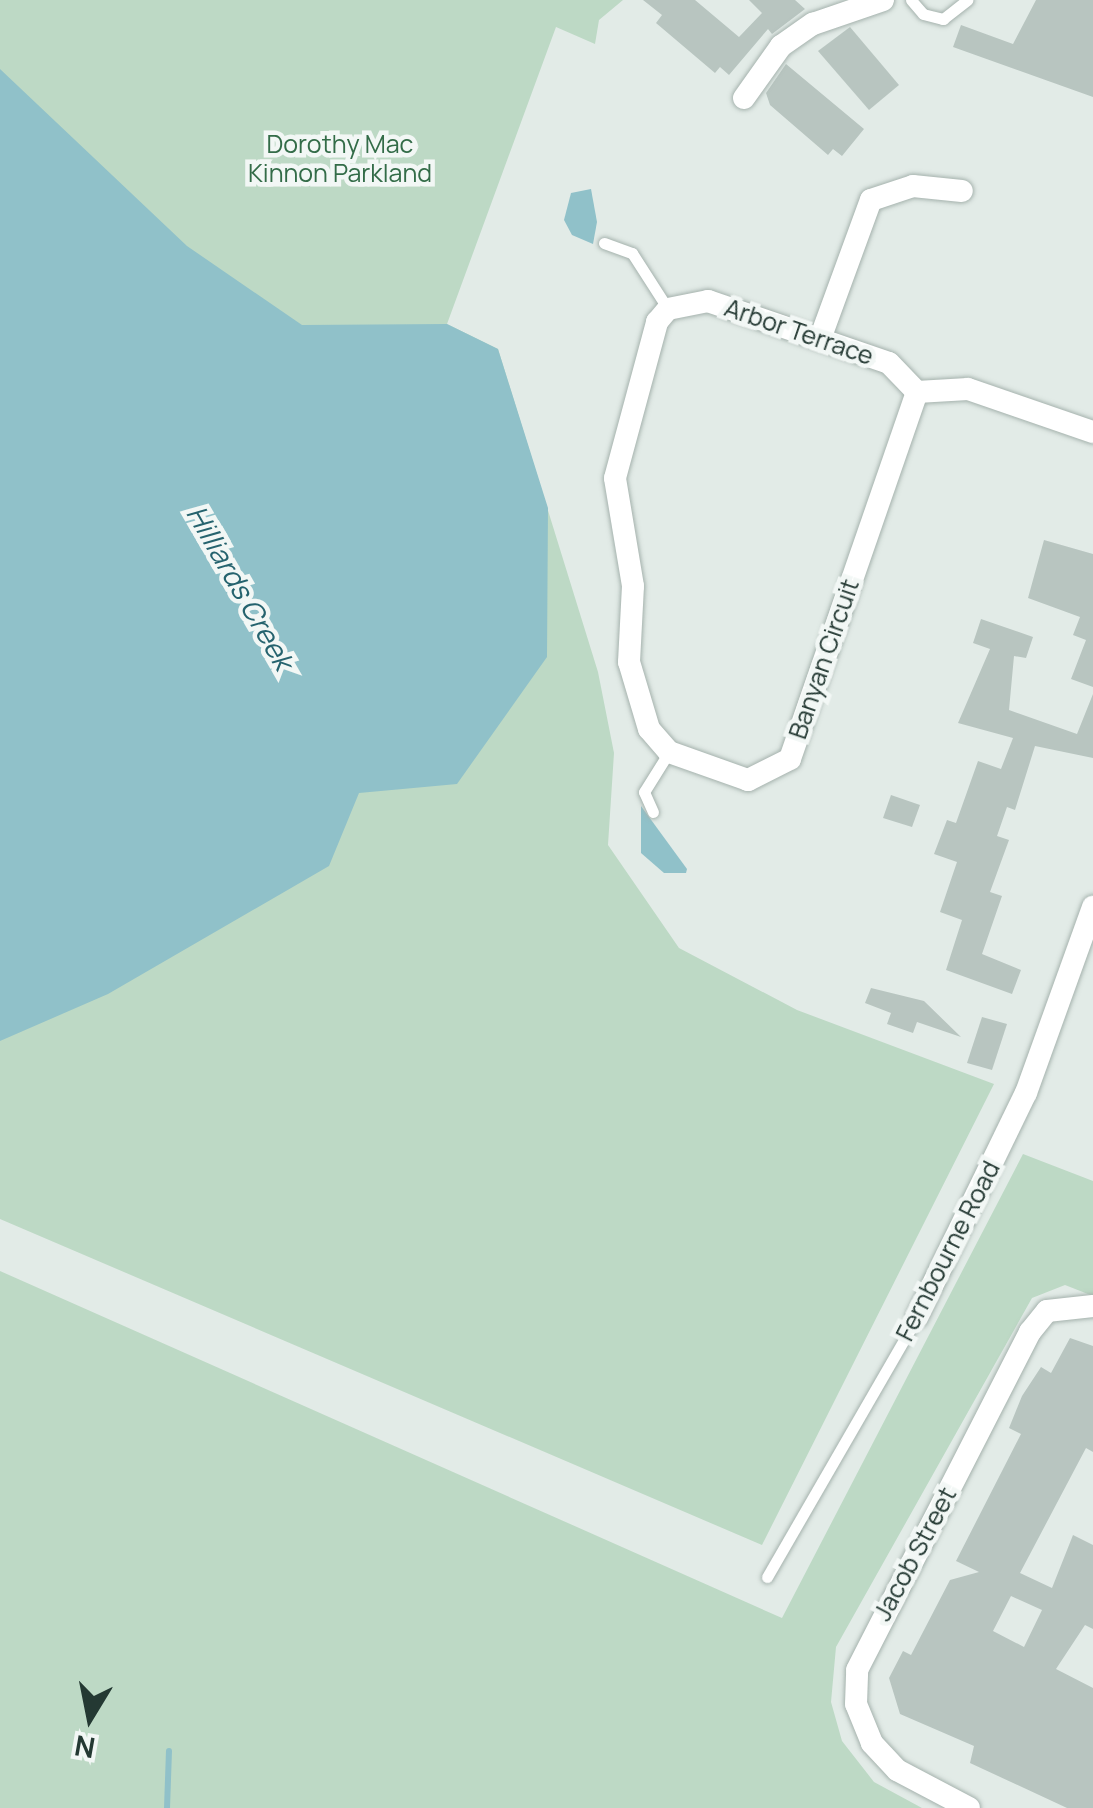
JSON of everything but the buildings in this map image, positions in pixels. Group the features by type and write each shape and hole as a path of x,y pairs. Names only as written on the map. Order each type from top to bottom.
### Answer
{"street":[{"path":"744,98 781,46 813,24 883,0"},
{"path":"820,339 872,200 913,186 962,191"},
{"name":"Arbor Terrace","path":"668,309 701,299 889,363 917,392"},
{"path":"668,309 657,322 615,478 632,586 629,662 650,729 669,752"},
{"path":"917,392 968,389 1093,432"},
{"name":"Banyan Circuit","path":"669,752 748,780 790,758 917,392"},
{"name":"Fernbourne Road","path":"916,1317 1026,1093 1093,907"},
{"name":"Jacob Street","path":"970,1808 897,1770 872,1743 856,1704 858,1670 1030,1332 1047,1312 1093,1306"}],"lane":[{"path":"911,0 937,25 966,0"},
{"path":"604,242 632,254 668,309"},
{"path":"652,812 644,792 669,752"},
{"name":"Fernbourne Road","path":"767,1578 916,1317"}],"green space":[{"name":"Dorothy Mac Kinnon Parkland","path":"0,0 623,0 599,20 595,44 556,27 447,324 498,349 598,672 614,753 608,845 679,948 797,1010 994,1084 762,1545 0,1219"},
{"path":"1023,1154 1093,1181 1093,1296 1065,1285 1032,1298 836,1647 831,1702 842,1741 874,1782 922,1808 0,1808 0,1271 782,1618"}],"water":[{"name":"Hilliards Creek","path":"0,69 187,246 302,325 447,324 498,349 548,508 547,657 457,784 359,793 329,866 108,994 0,1041"},
{"path":"591,189 597,222 593,244 572,235 564,220 571,193"},
{"path":"641,806 687,869 686,873 664,873 641,853"}],"waterway":[{"path":"167,1808 169,1751"}]}
